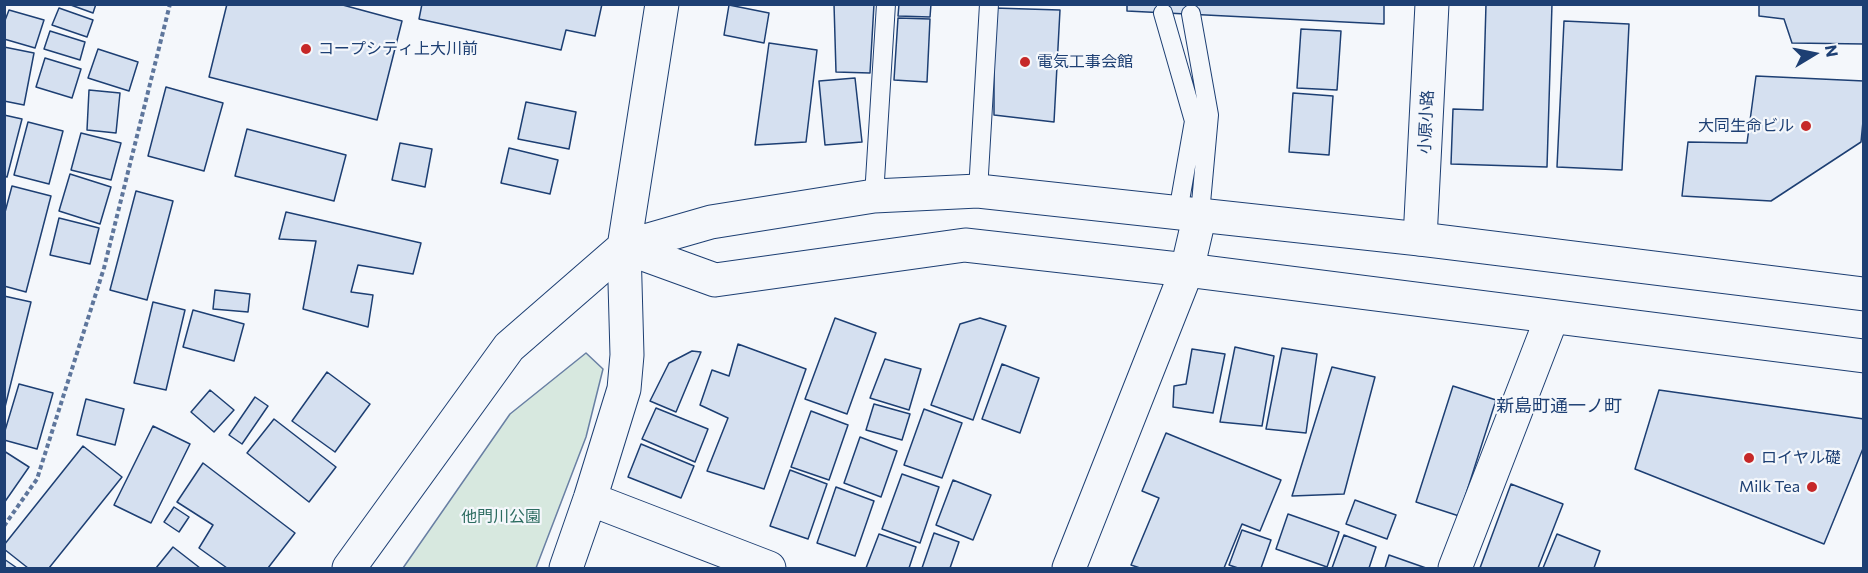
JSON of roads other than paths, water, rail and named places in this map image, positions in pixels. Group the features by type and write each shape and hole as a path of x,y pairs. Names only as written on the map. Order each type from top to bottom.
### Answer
{"street":[{"path":"566,568 624,389 627,355 624,247 662,4"},
{"name":"小原小路","path":"1420,239 1432,4"},
{"path":"349,568 509,347 624,247 711,222 874,196 978,191 1420,239 1863,294"},
{"path":"1069,568 1186,270 1189,213"},
{"path":"624,247 715,280 964,245 1186,270 1863,356"},
{"path":"1455,568 1552,317"},
{"path":"590,499 769,568"}],"lane":[{"path":"874,196 886,4"},
{"path":"978,191 989,4"},
{"path":"1163,13 1194,121 1189,213"},
{"path":"1189,213 1209,115 1191,14"}],"place":[{"name":"コープシティ上大川前","path":"306,49"},
{"name":"電気工事会館","path":"1025,62"},
{"name":"大同生命ビル","path":"1806,126"},
{"name":"ロイヤル礎","path":"1749,458"},
{"name":"Milk Tea","path":"1812,487"}],"district":[{"name":"新島町通一ノ町","path":"1559,406"}],"park label":[{"name":"他門川公園","path":"501,517"}]}
